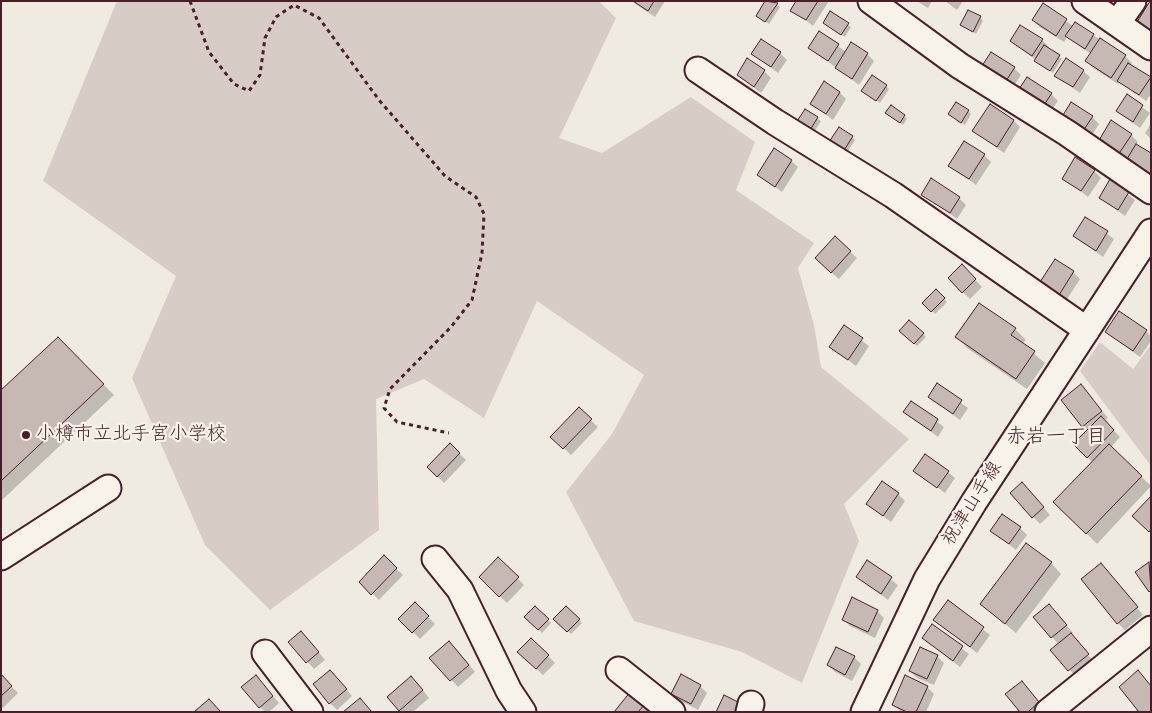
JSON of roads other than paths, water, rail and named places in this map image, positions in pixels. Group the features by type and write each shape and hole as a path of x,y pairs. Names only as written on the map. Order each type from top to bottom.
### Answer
{"street":[{"path":"871,1 960,66 1067,133 1151,191"},
{"path":"1085,1 1151,46"},
{"path":"1118,22 1133,1"},
{"path":"698,70 775,122 893,195 1087,330"},
{"name":"祝津山手線","path":"864,712 927,579 979,494 1151,232"},
{"path":"1,557 108,488"},
{"path":"435,559 460,590 509,691 523,712"},
{"path":"1048,712 1151,629"},
{"path":"265,653 310,712"},
{"path":"619,670 672,712"}],"place":[{"name":"小樽市立北手宮小学校","path":"26,435"}],"district":[{"name":"赤岩一丁目","path":"1056,438"}]}
